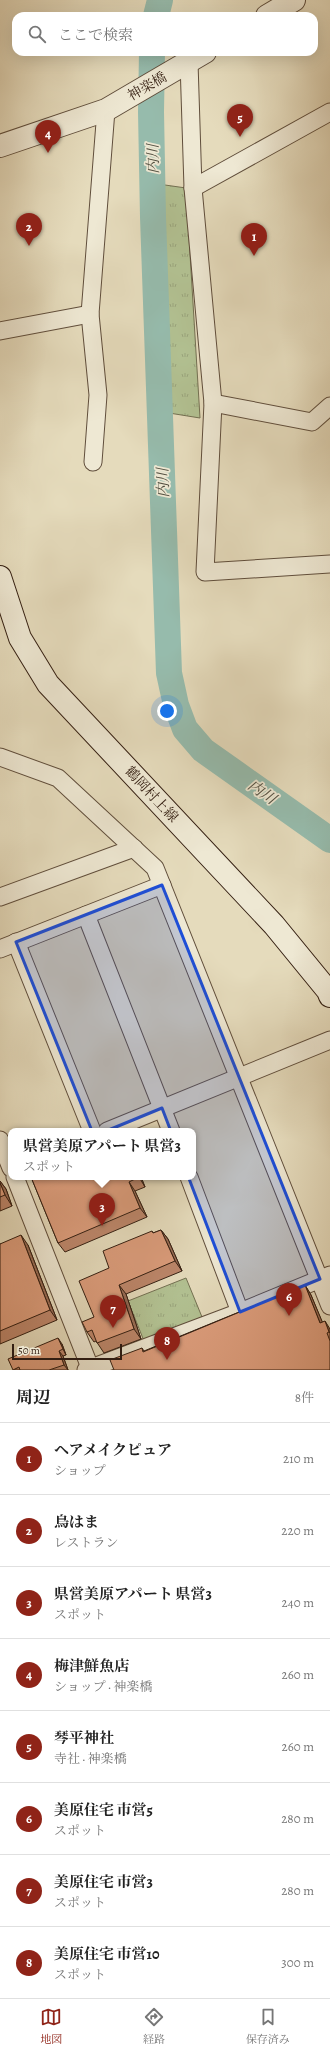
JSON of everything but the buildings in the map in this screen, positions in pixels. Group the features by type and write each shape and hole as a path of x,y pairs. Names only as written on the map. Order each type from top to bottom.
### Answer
{"main road":[{"path":"273,12 294,0"},
{"name":"神楽橋","path":"0,146 106,110 197,57"},
{"name":"鶴岡村上線","path":"0,577 20,638 48,684 274,924 329,992"}],"street":[{"path":"197,57 193,188 214,403 205,572 330,564"},
{"path":"93,462 98,395 90,314 106,110"},
{"path":"193,188 330,112"},
{"path":"0,331 90,314"},
{"path":"214,403 312,422 330,406"},
{"path":"0,757 58,778 155,868 238,1077 325,1277 330,1306"},
{"path":"0,897 134,848"},
{"path":"0,949 162,885"},
{"path":"86,915 170,1128"},
{"path":"16,942 91,1128"},
{"path":"114,1128 330,1040"},
{"path":"0,1140 8,1161"},
{"path":"16,1180 89,1369 240,1312 325,1277"},
{"path":"190,1180 240,1312"}],"highlighted area":[{"path":"162,885 320,1279 240,1312 162,1108 94,1136 16,942"}],"green space":[{"path":"158,184 186,188 200,418 169,413"},
{"path":"186,1278 202,1317 144,1341 128,1301"}],"waterway":[{"name":"内川","path":"157,12 160,0"},
{"name":"内川","path":"152,56 151,112 153,217 169,673 176,705 185,729 203,750 330,840"}],"place":[{"name":"琴平神社","path":"240,137"},
{"name":"梅津鮮魚店","path":"48,153"},
{"name":"鳥はま","path":"29,246"},
{"name":"ヘアメイクピュア","path":"254,256"},
{"name":"県営美原アパート 県営3","path":"102,1226"},
{"name":"美原住宅 市営5","path":"289,1316"},
{"name":"美原住宅 市営3","path":"113,1328"},
{"name":"美原住宅 市営10","path":"167,1360"}]}
